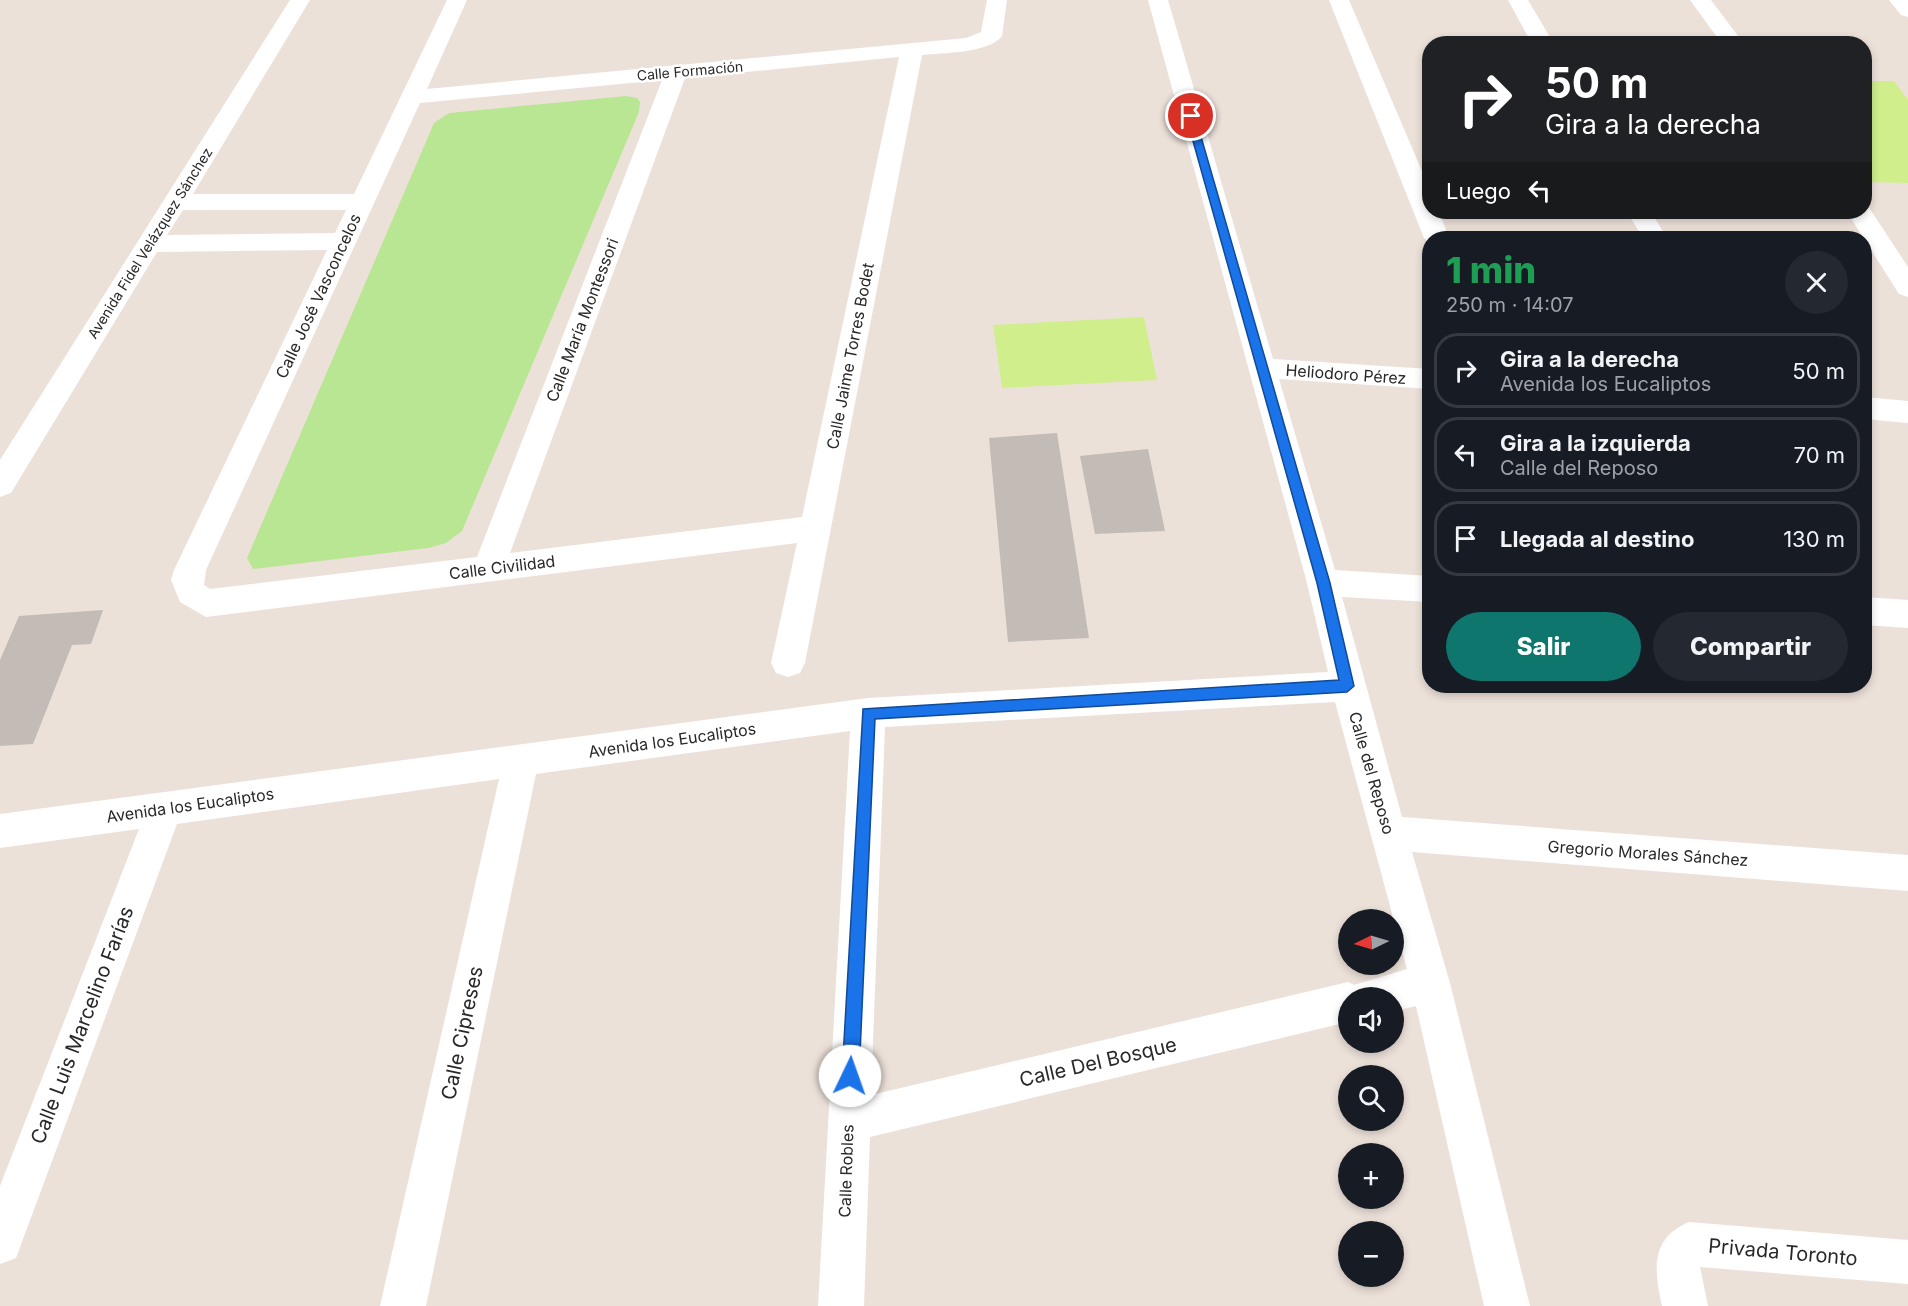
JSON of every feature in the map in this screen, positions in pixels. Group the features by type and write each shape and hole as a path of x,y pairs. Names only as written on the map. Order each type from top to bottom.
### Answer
{"street":[{"name":"Avenida Fidel Velázquez Sánchez","path":"0,485 300,0"},
{"name":"Calle José Vasconcelos","path":"191,593 187,580 190,570 457,0"},
{"name":"Calle Formación","path":"411,97 969,45 991,36 997,0"},
{"name":"Calle del Reposo","path":"1158,0 1323,583 1347,686 1430,983 1507,1306"},
{"path":"1339,0 1422,202"},
{"path":"1518,0 1538,36"},
{"path":"1700,0 1727,36"},
{"path":"1899,0 1908,11"},
{"name":"Calle Jaime Torres Bodet","path":"788,663 912,50"},
{"name":"Calle María Montessori","path":"488,568 676,72"},
{"path":"175,202 362,202"},
{"path":"1872,232 1908,288"},
{"path":"150,244 344,241"},
{"name":"Heliodoro Pérez","path":"1262,368 1422,378"},
{"path":"1872,409 1908,412"},
{"name":"Calle Civilidad","path":"191,593 206,603 815,528"},
{"path":"1323,583 1422,589"},
{"path":"1872,612 1908,614"},
{"name":"Avenida los Eucaliptos","path":"0,831 868,713 1347,686"},
{"name":"Calle Robles","path":"841,1306 868,713"},
{"name":"Calle Cipreses","path":"403,1306 521,760"},
{"name":"Calle Luis Marcelino Farías","path":"0,1242 165,809"},
{"name":"Gregorio Morales Sánchez","path":"1389,833 1908,873"},
{"path":"1404,989 1430,983"},
{"name":"Calle Del Bosque","path":"848,1121 1338,1004"},
{"name":"Privada Toronto","path":"1685,1306 1677,1275 1677,1262 1680,1254 1689,1244 1908,1262"}],"green space":[{"path":"1872,81 1894,81 1908,100 1908,183 1872,182"},
{"path":"626,96 637,98 640,102 639,112 462,531 446,543 428,548 253,569 247,558 434,123 449,113"},
{"path":"1144,317 1157,380 1002,388 993,325"}],"building":[{"path":"1057,433 1089,638 1008,642 989,438"},
{"path":"1148,449 1165,531 1095,534 1080,456"},
{"path":"103,610 91,644 72,645 33,744 0,746 0,660 19,616"}],"route":[{"path":"850,1076 868,713 1347,686 1323,583 1191,116"}]}
